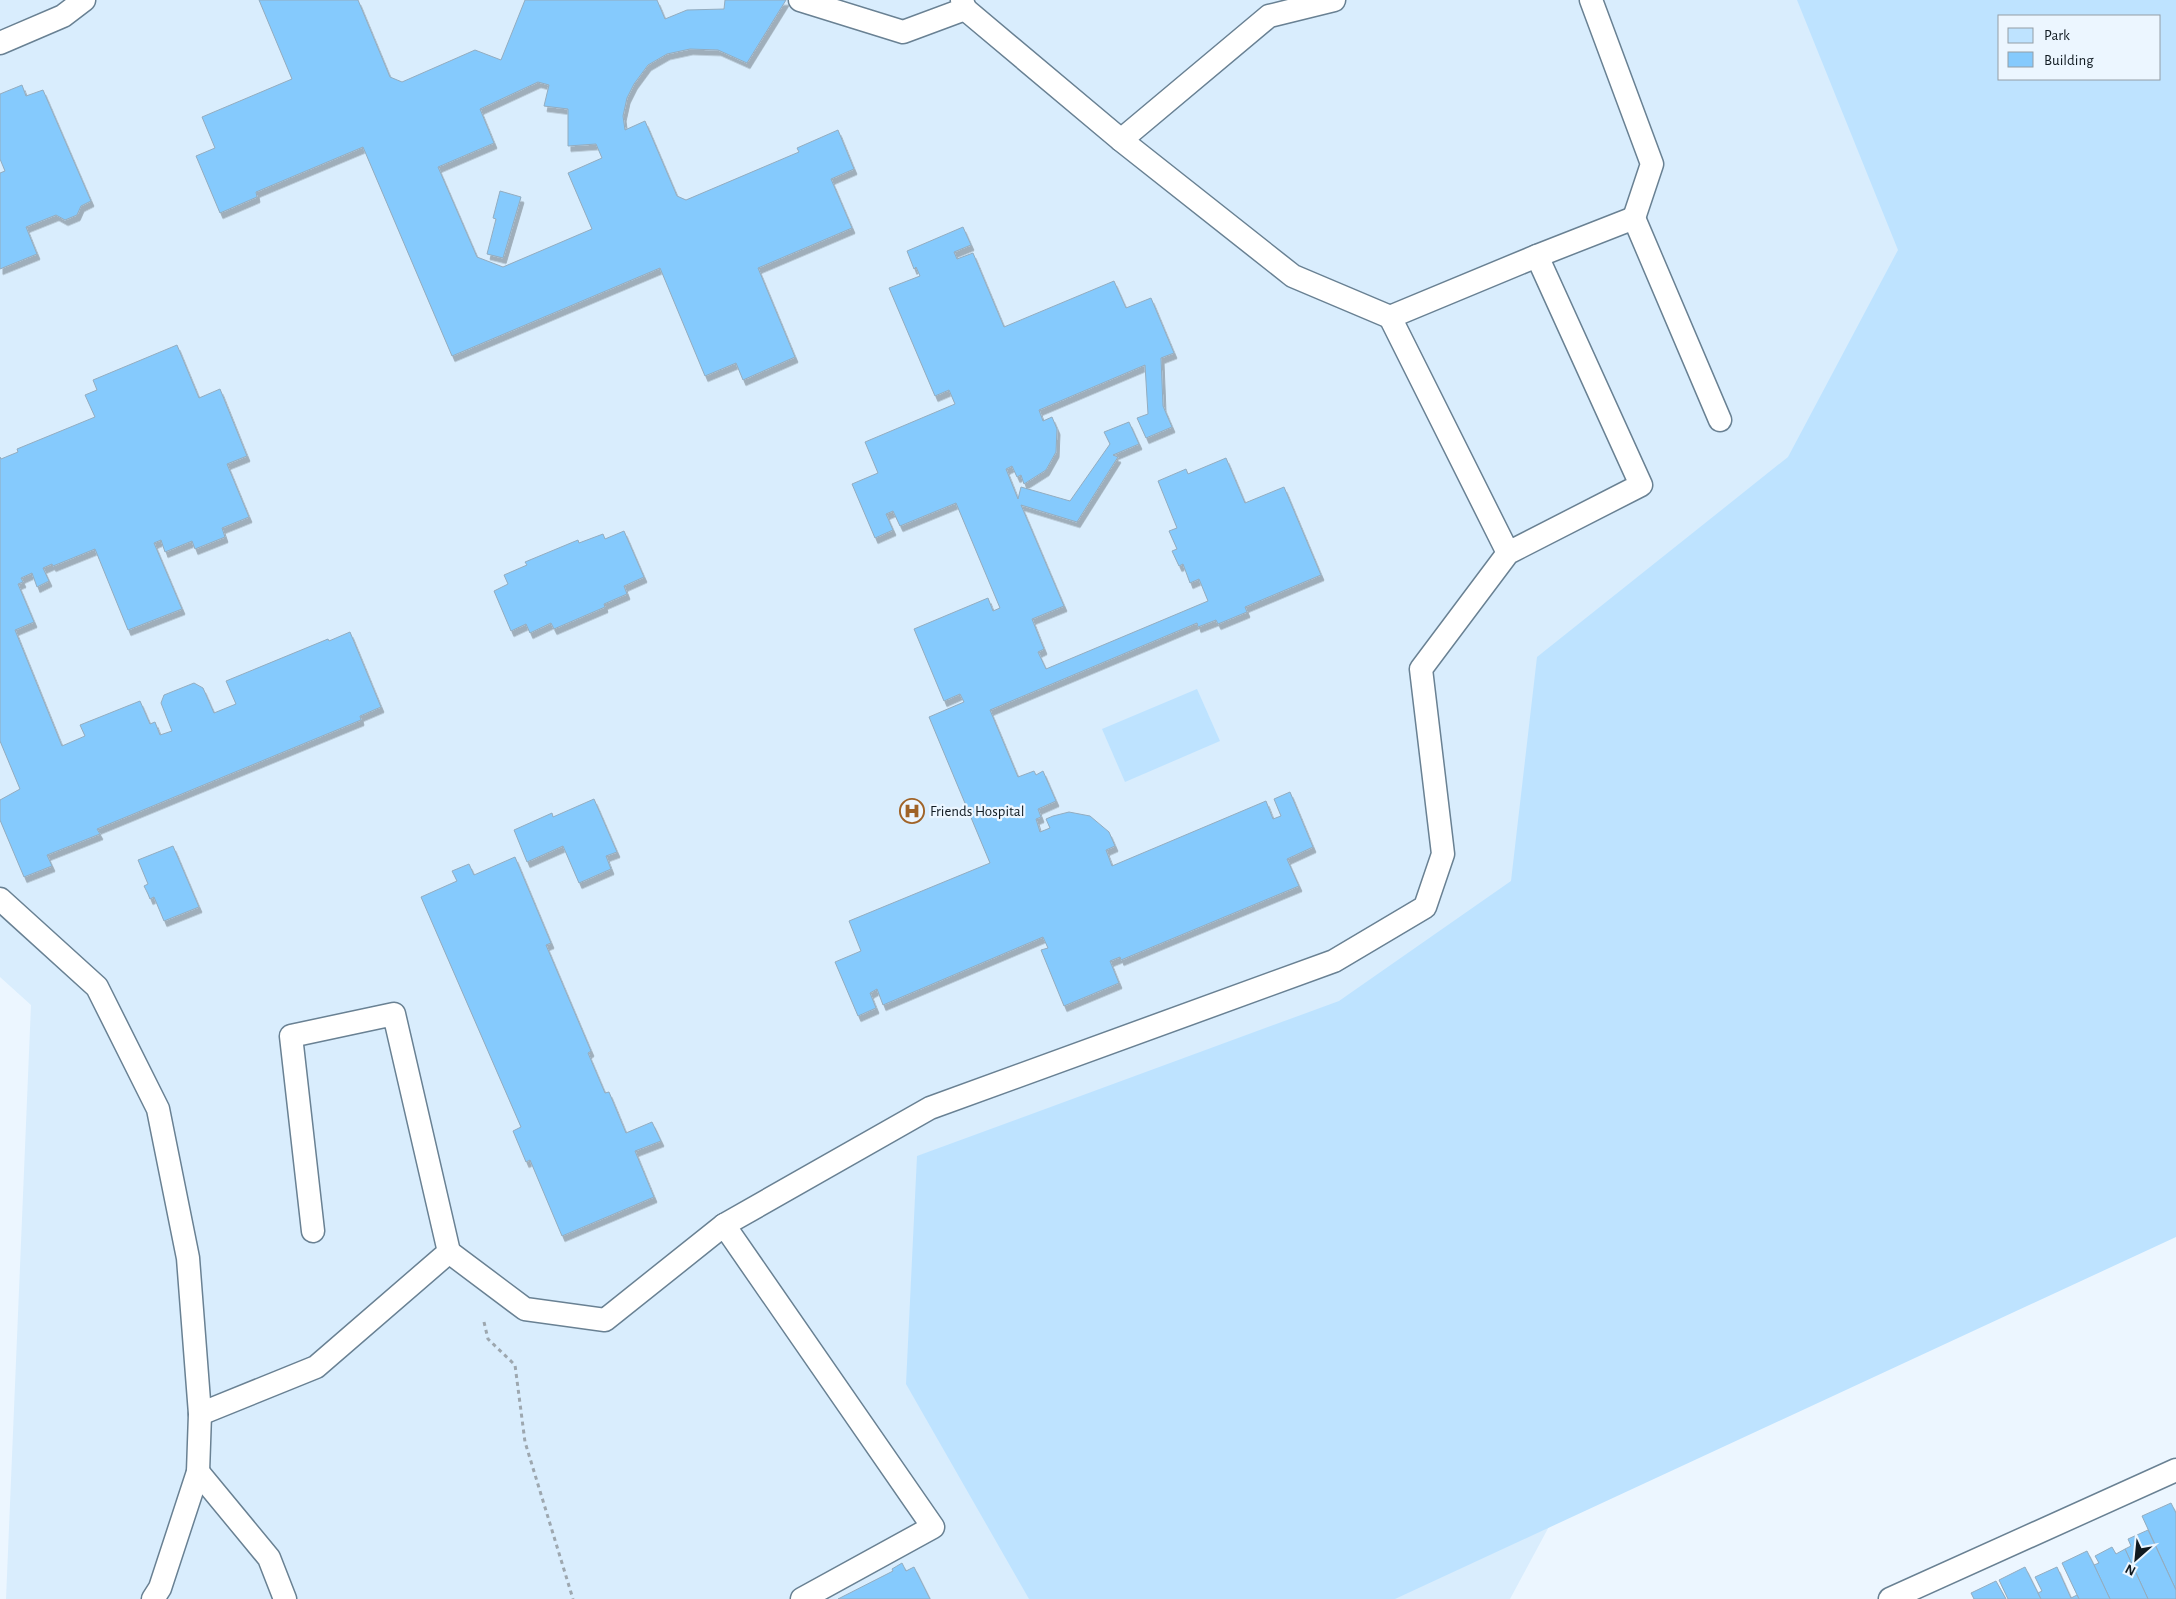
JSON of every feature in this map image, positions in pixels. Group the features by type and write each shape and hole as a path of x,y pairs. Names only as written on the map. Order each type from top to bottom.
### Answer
{"lane":[{"path":"0,43 63,16 84,0"},
{"path":"800,0 903,32 964,5 1121,140 1293,276 1390,317 1508,553"},
{"path":"1121,140 1269,16 1334,0"},
{"path":"1591,0 1652,164 1634,218 1720,420"},
{"path":"1390,317 1634,218"},
{"path":"313,1231 290,1036 394,1014 448,1252 525,1309 604,1320 724,1225 930,1108 1334,961 1425,907 1443,854 1420,669 1508,553 1641,485 1537,256"},
{"path":"0,899 97,987 158,1109 188,1258 200,1414 198,1472 160,1588 153,1599"},
{"path":"724,1225 933,1527 802,1599"},
{"path":"200,1414 316,1367 448,1252"},
{"path":"1890,1599 2176,1470"},
{"path":"198,1472 269,1558 285,1599"}],"path":[{"path":"474,1272 488,1340 515,1365 525,1442 573,1599"}],"shaded area":[{"name":"Friends Hospital","path":"0,0 1846,0 1918,244 1671,1300 1510,1599 6,1599 31,1005 0,977"}],"green space":[{"path":"1797,0 2176,0 2176,1237 1395,1599 1029,1599 906,1384 917,1156 1339,1001 1511,881 1537,657 1788,457 1898,250"},
{"path":"1197,689 1220,741 1125,782 1102,729"}],"building":[{"path":"259,0 358,0 390,77 402,82 475,50 501,60 525,0 657,0 665,19 687,10 724,9 725,0 786,0 747,63 718,50 690,49 667,54 648,65 634,84 627,98 623,116 625,130 645,121 677,196 686,200 799,152 797,148 838,130 854,169 831,179 852,228 758,268 795,357 743,380 736,363 705,376 660,268 452,356 363,147 256,192 257,197 220,213 196,156 215,148 202,117 292,79","holes":["538,82 549,85 544,106 568,109 568,146 596,144 602,158 568,173 592,229 503,267 477,257 438,167 494,143 480,109"]},
{"path":"22,85 26,96 43,90 91,201 81,206 77,215 65,220 56,215 26,227 37,254 0,269 0,173 5,171 0,159 0,94"},
{"path":"500,191 521,197 503,258 487,254 496,219 493,218"},
{"path":"963,227 971,245 954,252 957,259 973,253 1004,327 1114,281 1126,308 1151,298 1174,353 1161,358 1163,406 1172,427 1146,438 1137,418 1148,414 1145,365 1039,410 1043,421 1052,417 1057,429 1056,452 1046,470 1024,484 1021,475 1017,477 1012,466 1006,469 1018,499 1021,487 1070,501 1110,444 1104,432 1129,422 1139,444 1113,455 1118,457 1077,522 1021,505 1064,606 1032,619 1044,649 1038,652 1046,669 1208,601 1199,579 1190,583 1183,564 1179,566 1172,551 1177,549 1169,531 1177,528 1158,481 1186,469 1188,474 1226,458 1245,503 1284,487 1321,575 1245,607 1247,612 1218,624 1216,620 1198,627 1197,623 990,710 1018,777 1034,771 1036,775 1043,771 1056,801 1038,809 1041,817 1036,819 1040,832 1050,828 1046,819 1053,816 1069,812 1090,816 1109,832 1115,846 1106,850 1112,866 1266,801 1273,819 1281,816 1274,799 1290,792 1313,847 1287,859 1299,886 1121,960 1120,957 1110,961 1119,983 1064,1006 1041,950 1048,948 1043,937 883,1005 877,989 870,993 876,1008 858,1016 835,962 861,951 849,921 990,863 929,717 964,702 960,694 944,701 914,629 988,598 993,611 1000,608 956,503 900,526 893,511 886,514 893,530 875,538 852,484 878,473 865,442 955,404 949,390 935,396 889,288 920,276 916,267 914,269 907,251"},
{"path":"177,345 199,398 220,389 247,456 227,464 249,517 222,528 225,537 195,549 192,541 165,552 161,540 154,543 182,609 128,630 95,549 53,566 52,564 43,568 49,581 37,587 32,573 21,578 23,582 18,584 34,622 15,630 62,746 85,736 80,725 140,701 150,724 155,722 160,735 172,731 161,703 164,695 194,683 203,688 214,713 236,704 226,681 328,639 329,641 350,632 381,707 360,716 361,720 97,829 100,834 47,855 52,866 24,877 0,820 0,800 20,789 0,741 0,457 1,459 18,452 17,449 95,417 85,395 97,390 93,380"},
{"path":"624,531 644,577 624,586 627,594 604,604 605,607 554,629 551,623 530,633 526,624 511,631 494,591 508,584 504,575 527,565 525,562 578,540 579,543 603,534 605,539"},
{"path":"594,799 617,852 606,856 611,869 579,883 563,846 527,862 514,830 552,813 553,817"},
{"path":"173,846 199,907 164,921 154,897 150,899 144,886 148,884 138,860"},
{"path":"515,857 551,943 546,945 591,1051 588,1053 605,1093 609,1092 626,1133 652,1122 661,1141 635,1151 654,1197 562,1236 530,1160 526,1162 513,1131 521,1127 421,897 457,881 452,871 469,864 474,875"},
{"path":"2171,1503 2176,1513 2176,1590 2142,1516"},
{"path":"2148,1530 2176,1590 2176,1599 2148,1599 2125,1549 2131,1546 2128,1539"},
{"path":"2112,1547 2116,1554 2125,1549 2148,1599 2110,1599 2094,1565 2099,1563 2095,1556"},
{"path":"2087,1551 2110,1599 2079,1599 2062,1563"},
{"path":"902,1563 906,1571 914,1567 930,1599 838,1599 893,1571 892,1569"},
{"path":"2025,1567 2041,1599 2008,1599 1999,1580"},
{"path":"2057,1567 2071,1598 2077,1595 2079,1599 2041,1599 2038,1593 2042,1591 2035,1577"},
{"path":"1996,1581 2006,1599 1974,1599 1971,1593"}],"place":[{"name":"Friends Hospital","path":"912,811"}]}
